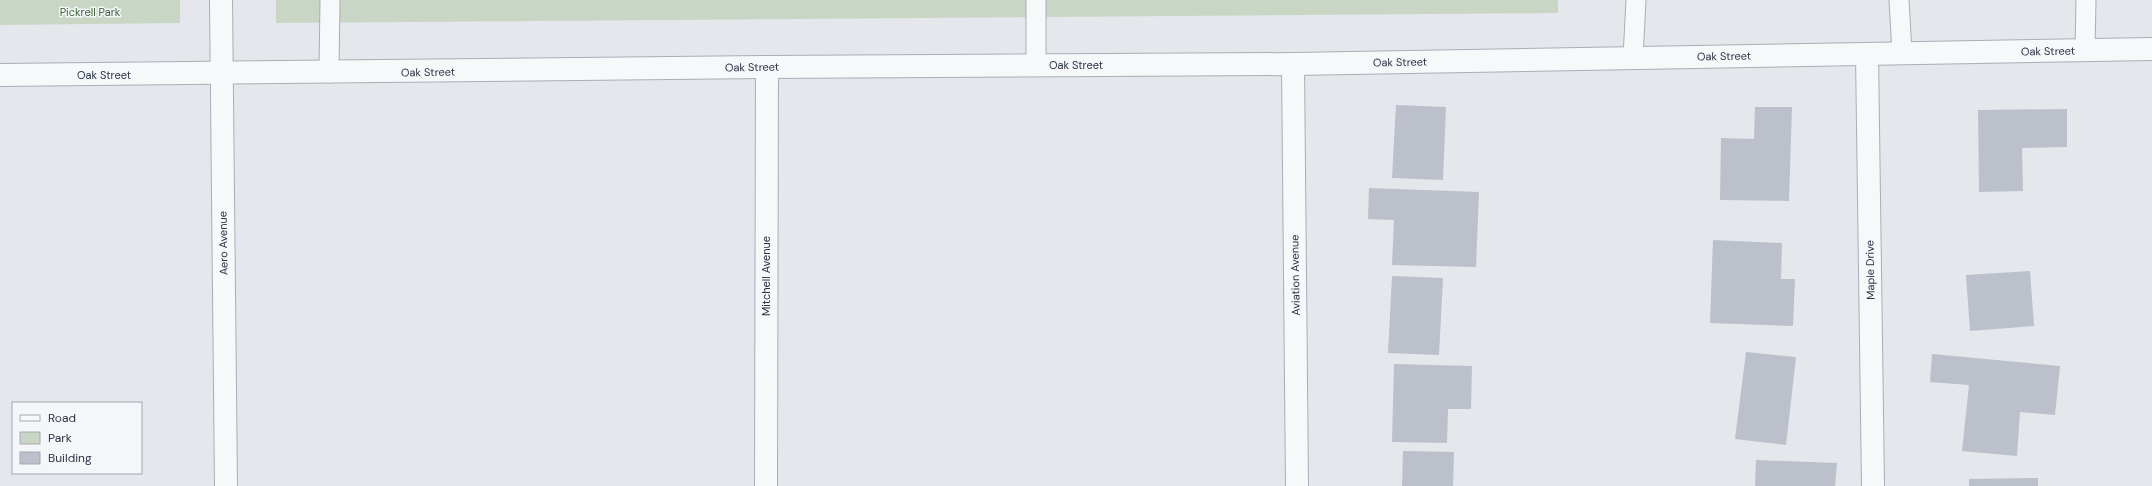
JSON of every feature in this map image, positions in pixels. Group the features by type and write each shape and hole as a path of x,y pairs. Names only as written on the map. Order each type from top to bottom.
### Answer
{"street":[{"name":"Aero Avenue","path":"221,0 226,486"},
{"name":"Oak Street","path":"0,75 329,73 767,67 1293,64 2152,49"},
{"name":"Maple Drive","path":"1867,54 1873,486"},
{"name":"Aviation Avenue","path":"1293,64 1297,486"},
{"name":"Mitchell Avenue","path":"766,486 767,67"}],"lane":[{"path":"329,73 330,0"},
{"path":"1036,0 1036,65"},
{"path":"1633,58 1636,0"},
{"path":"1899,0 1902,53"},
{"path":"2085,50 2086,0"}],"green space":[{"name":"Pickrell Park","path":"0,0 180,0 180,23 0,25"},
{"path":"276,0 1558,0 1558,13 276,23"}],"building":[{"path":"1396,105 1446,107 1443,180 1392,178"},
{"path":"1755,107 1792,107 1789,201 1720,200 1721,138 1754,139"},
{"path":"2067,109 2067,147 2022,148 2023,191 1979,192 1978,110"},
{"path":"1369,188 1479,192 1476,267 1392,265 1394,220 1368,219"},
{"path":"1713,240 1782,243 1781,279 1795,279 1793,326 1710,323"},
{"path":"2030,271 2034,326 1970,331 1966,275"},
{"path":"1392,276 1443,278 1439,355 1388,353"},
{"path":"1746,352 1796,357 1786,445 1735,439"},
{"path":"1932,354 2060,366 2055,415 2020,412 2017,456 1962,451 1969,385 1930,382"},
{"path":"1394,364 1472,366 1471,409 1448,409 1447,443 1392,442"},
{"path":"1403,451 1454,452 1453,486 1402,486"},
{"path":"1756,460 1837,463 1835,486 1755,486"},
{"path":"2038,478 2038,486 1969,486 1969,479"}]}
